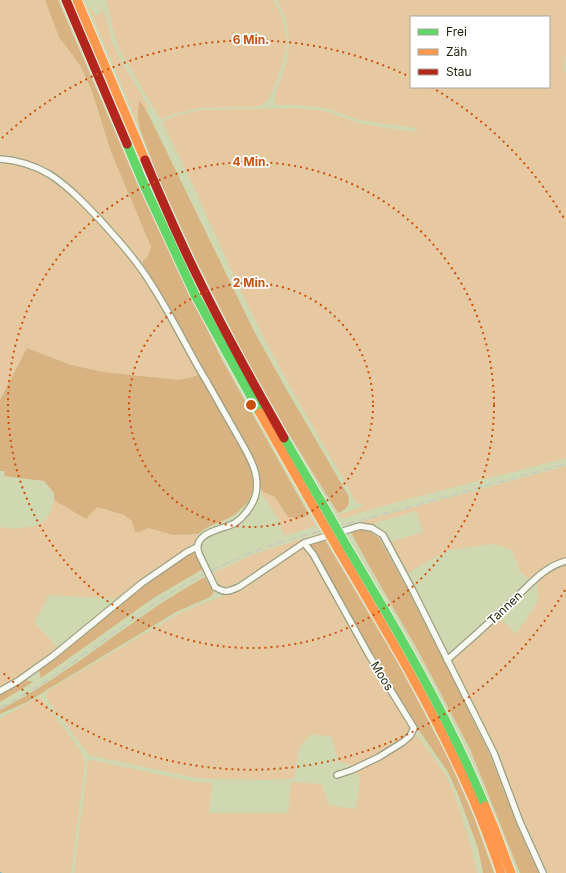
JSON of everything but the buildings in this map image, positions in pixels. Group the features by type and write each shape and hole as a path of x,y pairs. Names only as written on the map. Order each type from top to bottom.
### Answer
{"highway":[{"path":"66,0 144,185 195,295 242,383 321,511 346,544 438,704 459,746 487,809 511,873"},
{"path":"77,0 153,181 202,287 280,432 321,511 338,549 407,668 454,757 479,814 501,873"}],"street":[{"path":"0,158 29,165 48,174 66,187 86,205 126,248 154,288 229,420 254,468 256,478 256,496 249,508 235,523 204,535 197,547 187,552 142,583 52,656 18,681 0,691"},
{"path":"197,547 215,587 228,592 239,587 304,543 360,526 372,528 383,535 413,591 494,753 520,822 543,873"},
{"name":"Moos","path":"304,543 313,554 369,655 414,728 410,736 403,742 379,757 352,770 337,775"},
{"name":"Tannen","path":"447,660 538,576 549,568 566,561"}],"shaded area":[{"path":"0,0 45,0 59,37 80,65 92,91 111,152 151,247 148,256 143,261 143,264 87,203 50,172 30,163 9,156 0,155"},
{"path":"45,0 58,0 140,190 222,360 309,515 301,518 288,517 275,497 262,491 257,467 249,450 157,286 143,264 143,261 148,256 151,247 111,152 92,91 80,65 59,37"},
{"path":"106,0 273,0 280,13 287,39 280,71 270,97 265,103 256,107 200,108 173,114 162,119 159,117 123,56 116,41"},
{"path":"277,0 566,0 566,55 563,71 566,72 566,458 386,505 341,519 339,515 364,506 355,502 348,487 270,350 163,124 163,122 174,116 201,110 298,108 325,111 358,123 416,132 417,128 359,120 326,108 298,105 277,105 274,103 288,55 289,37 286,20"},
{"path":"100,3 106,18 112,42 120,59 150,109 145,108 139,102 138,115 140,129 88,5 96,16 101,13"},
{"path":"139,101 145,108 155,128 255,333 348,495 348,506 338,513 287,431 241,349 198,264 158,177 140,129 138,115"},
{"path":"0,162 29,168 53,181 74,198 112,237 123,249 146,281 199,375 179,380 103,372 71,365 27,348 0,400"},
{"path":"27,348 71,365 103,372 179,380 199,375 243,452 251,469 253,491 248,502 238,512 229,518 206,528 198,534 174,535 148,528 140,532 135,532 132,521 124,515 97,507 86,519 54,500 54,493 44,481 4,476 5,471 0,471 0,400"},
{"path":"566,466 566,559 533,579 528,578 521,573 512,550 494,544 448,550 408,573 390,542 423,532 416,511 374,523 377,527 370,532 360,530 351,532 345,526"},
{"path":"262,491 275,497 288,517 301,518 309,515 316,526 284,536 280,526 280,521 261,493"},
{"path":"54,500 97,507 124,515 132,521 140,532 148,528 174,535 198,534 194,543 118,599 49,595 34,622 58,648 45,660 0,689 0,527 13,529 39,525 48,518"},
{"path":"360,530 370,532 379,538 409,592 490,755 517,825 539,873 520,873 470,749 420,654 351,532"},
{"path":"320,533 321,534 285,551 252,574 229,587 220,585 214,573 254,554"},
{"path":"325,540 398,663 449,760 473,815 494,873 483,873 478,848 458,794 448,772 416,726 371,653 310,547 310,544"},
{"path":"304,548 311,555 411,726 408,736 378,756 353,768 352,765 339,762 331,736 311,734 299,748 294,779 212,779 192,777 88,755 48,700 47,693 49,690 177,615 239,589 300,549"},
{"path":"194,552 203,569 155,597 41,678 39,671 143,586 185,555"},
{"path":"566,563 566,873 547,873 523,820 496,751 453,665 453,658 499,617 516,634 538,602 537,579 549,569"},
{"path":"205,577 213,591 213,594 210,597 176,612 27,702 0,714 0,710 53,679 153,609"},
{"path":"25,680 33,682 0,702 0,693"},
{"path":"37,698 42,699 80,750 85,762 71,873 0,873 0,719"},
{"path":"413,734 416,734 445,774 455,796 472,850 477,873 74,873 88,763 90,760 191,781 212,783 209,813 288,813 291,782 321,784 329,805 356,809 360,778 355,771"}],"railway":[{"path":"0,708 21,697 61,671 171,593 200,576 246,555 277,543 566,464"}],"traffic: fast":[{"path":"127,144 144,185 195,295 260,413"},
{"path":"284,438 326,510"},
{"path":"326,510 346,545"},
{"path":"346,545 438,705 485,806"}],"traffic: slow":[{"path":"77,0 145,160"},
{"path":"260,413 317,513"},
{"path":"317,513 338,549"},
{"path":"338,549 423,696 439,727 477,809 501,873"},
{"path":"485,806 511,873"}],"traffic: jam":[{"path":"66,0 127,144"},
{"path":"145,160 195,272 242,363 284,438"}]}
